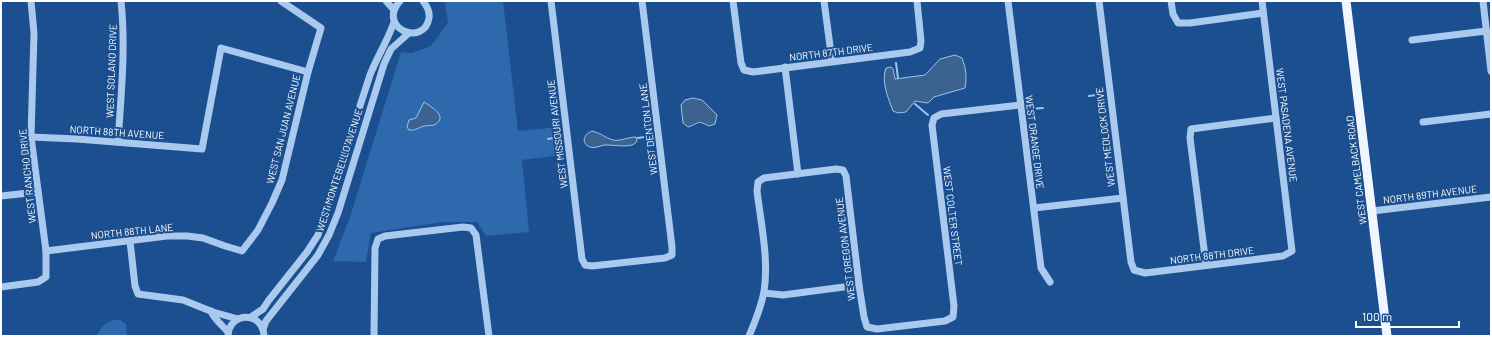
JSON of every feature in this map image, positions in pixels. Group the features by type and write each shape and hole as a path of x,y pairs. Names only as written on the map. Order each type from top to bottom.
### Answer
{"main road":[{"name":"WEST CAMELBACK ROAD","path":"1346,1 1387,336"}],"street":[{"name":"WEST RANCHO DRIVE","path":"1,287 38,282 46,277 46,251 32,137 34,33 31,1"},
{"name":"WEST SOLANO DRIVE","path":"118,142 124,45 122,1"},
{"name":"WEST SAN JUAN AVENUE","path":"242,251 258,230 282,180 308,72 321,28 281,1"},
{"path":"386,1 394,10"},
{"path":"400,1 394,10 394,22 400,29 409,33"},
{"path":"423,1 428,9"},
{"path":"428,9 432,1"},
{"name":"WEST MISSOURI AVENUE","path":"551,1 582,259 585,265 592,266 665,258 672,255"},
{"name":"WEST DENTON LANE","path":"642,1 672,255"},
{"name":"NORTH 87TH DRIVE","path":"733,1 741,63 744,70 753,72 910,52 920,48 921,41 917,1"},
{"path":"824,1 832,61"},
{"name":"WEST ORANGE DRIVE","path":"1008,1 1041,268 1050,282"},
{"name":"WEST MEDLOCK DRIVE","path":"1099,1 1131,262 1134,270"},
{"path":"1171,1 1173,14 1178,23 1190,23 1263,13"},
{"name":"WEST PASADENA AVENUE","path":"1262,1 1292,251"},
{"path":"1483,1 1491,71"},
{"name":"WEST MONTEBELLO AVENUE","path":"264,332 266,321 318,255 329,235 338,213 384,64 391,49 409,33 417,32 425,28 429,19 428,9"},
{"name":"WEST MONTEBELLO AVENUE","path":"251,317 263,309 307,252 318,234 370,75 390,34 394,22"},
{"path":"1412,40 1486,31"},
{"name":"NORTH 88TH AVENUE","path":"32,137 202,149 221,48 308,72"},
{"path":"749,336 764,293 766,258 757,191 758,182 764,178 798,174 785,67"},
{"name":"WEST COLTER STREET","path":"867,327 877,329 945,321 953,317 954,306 932,125 934,118 941,114 1020,105"},
{"path":"1423,122 1491,114"},
{"path":"1206,265 1190,138 1191,129 1276,118"},
{"name":"WEST OREGON AVENUE","path":"798,174 836,169 843,170 846,176 859,285 864,318 867,327"},
{"path":"1,196 38,192"},
{"name":"NORTH 89TH AVENUE","path":"1372,211 1491,197"},
{"path":"1034,208 1123,198"},
{"path":"374,336 375,248 378,239 385,236 464,227 471,228 476,235 489,336"},
{"name":"NORTH 88TH LANE","path":"46,251 167,236 187,236 203,238 242,251"},
{"path":"130,241 135,286 138,294 183,300 211,311 238,319"},
{"name":"NORTH 88TH DRIVE","path":"1134,270 1144,273 1283,256 1292,251"},
{"path":"764,293 783,295 859,285"},
{"path":"211,311 213,316 218,320 228,334"},
{"path":"228,334 233,322 246,317 251,317 256,320 264,332"}],"shaded area":[{"path":"445,1 503,1 518,131 559,127 562,155 522,160 529,232 486,236 477,222 443,222 371,233 366,262 333,261 350,217 401,52 412,53 431,46 448,23"},
{"path":"955,55 962,58 966,76 965,88 934,97 928,103 915,101 906,112 898,113 893,111 887,95 884,78 886,68 891,67 893,69 895,79 925,75 940,59"},
{"path":"693,98 702,100 717,115 715,124 709,126 700,122 688,127 683,123 681,105 685,100"},
{"path":"424,102 437,112 440,119 434,125 409,130 407,127 409,120 416,118"},
{"path":"592,131 613,140 636,137 637,141 633,145 629,146 587,146 584,139 589,132"},
{"path":"114,320 120,320 126,324 127,336 97,336 99,330 103,326"}],"waterway":[{"path":"896,63 898,78"},
{"path":"1089,96 1103,94"},
{"path":"915,104 928,115"},
{"path":"1029,109 1043,108"},
{"path":"638,138 651,136"},
{"path":"548,139 559,137"}]}
